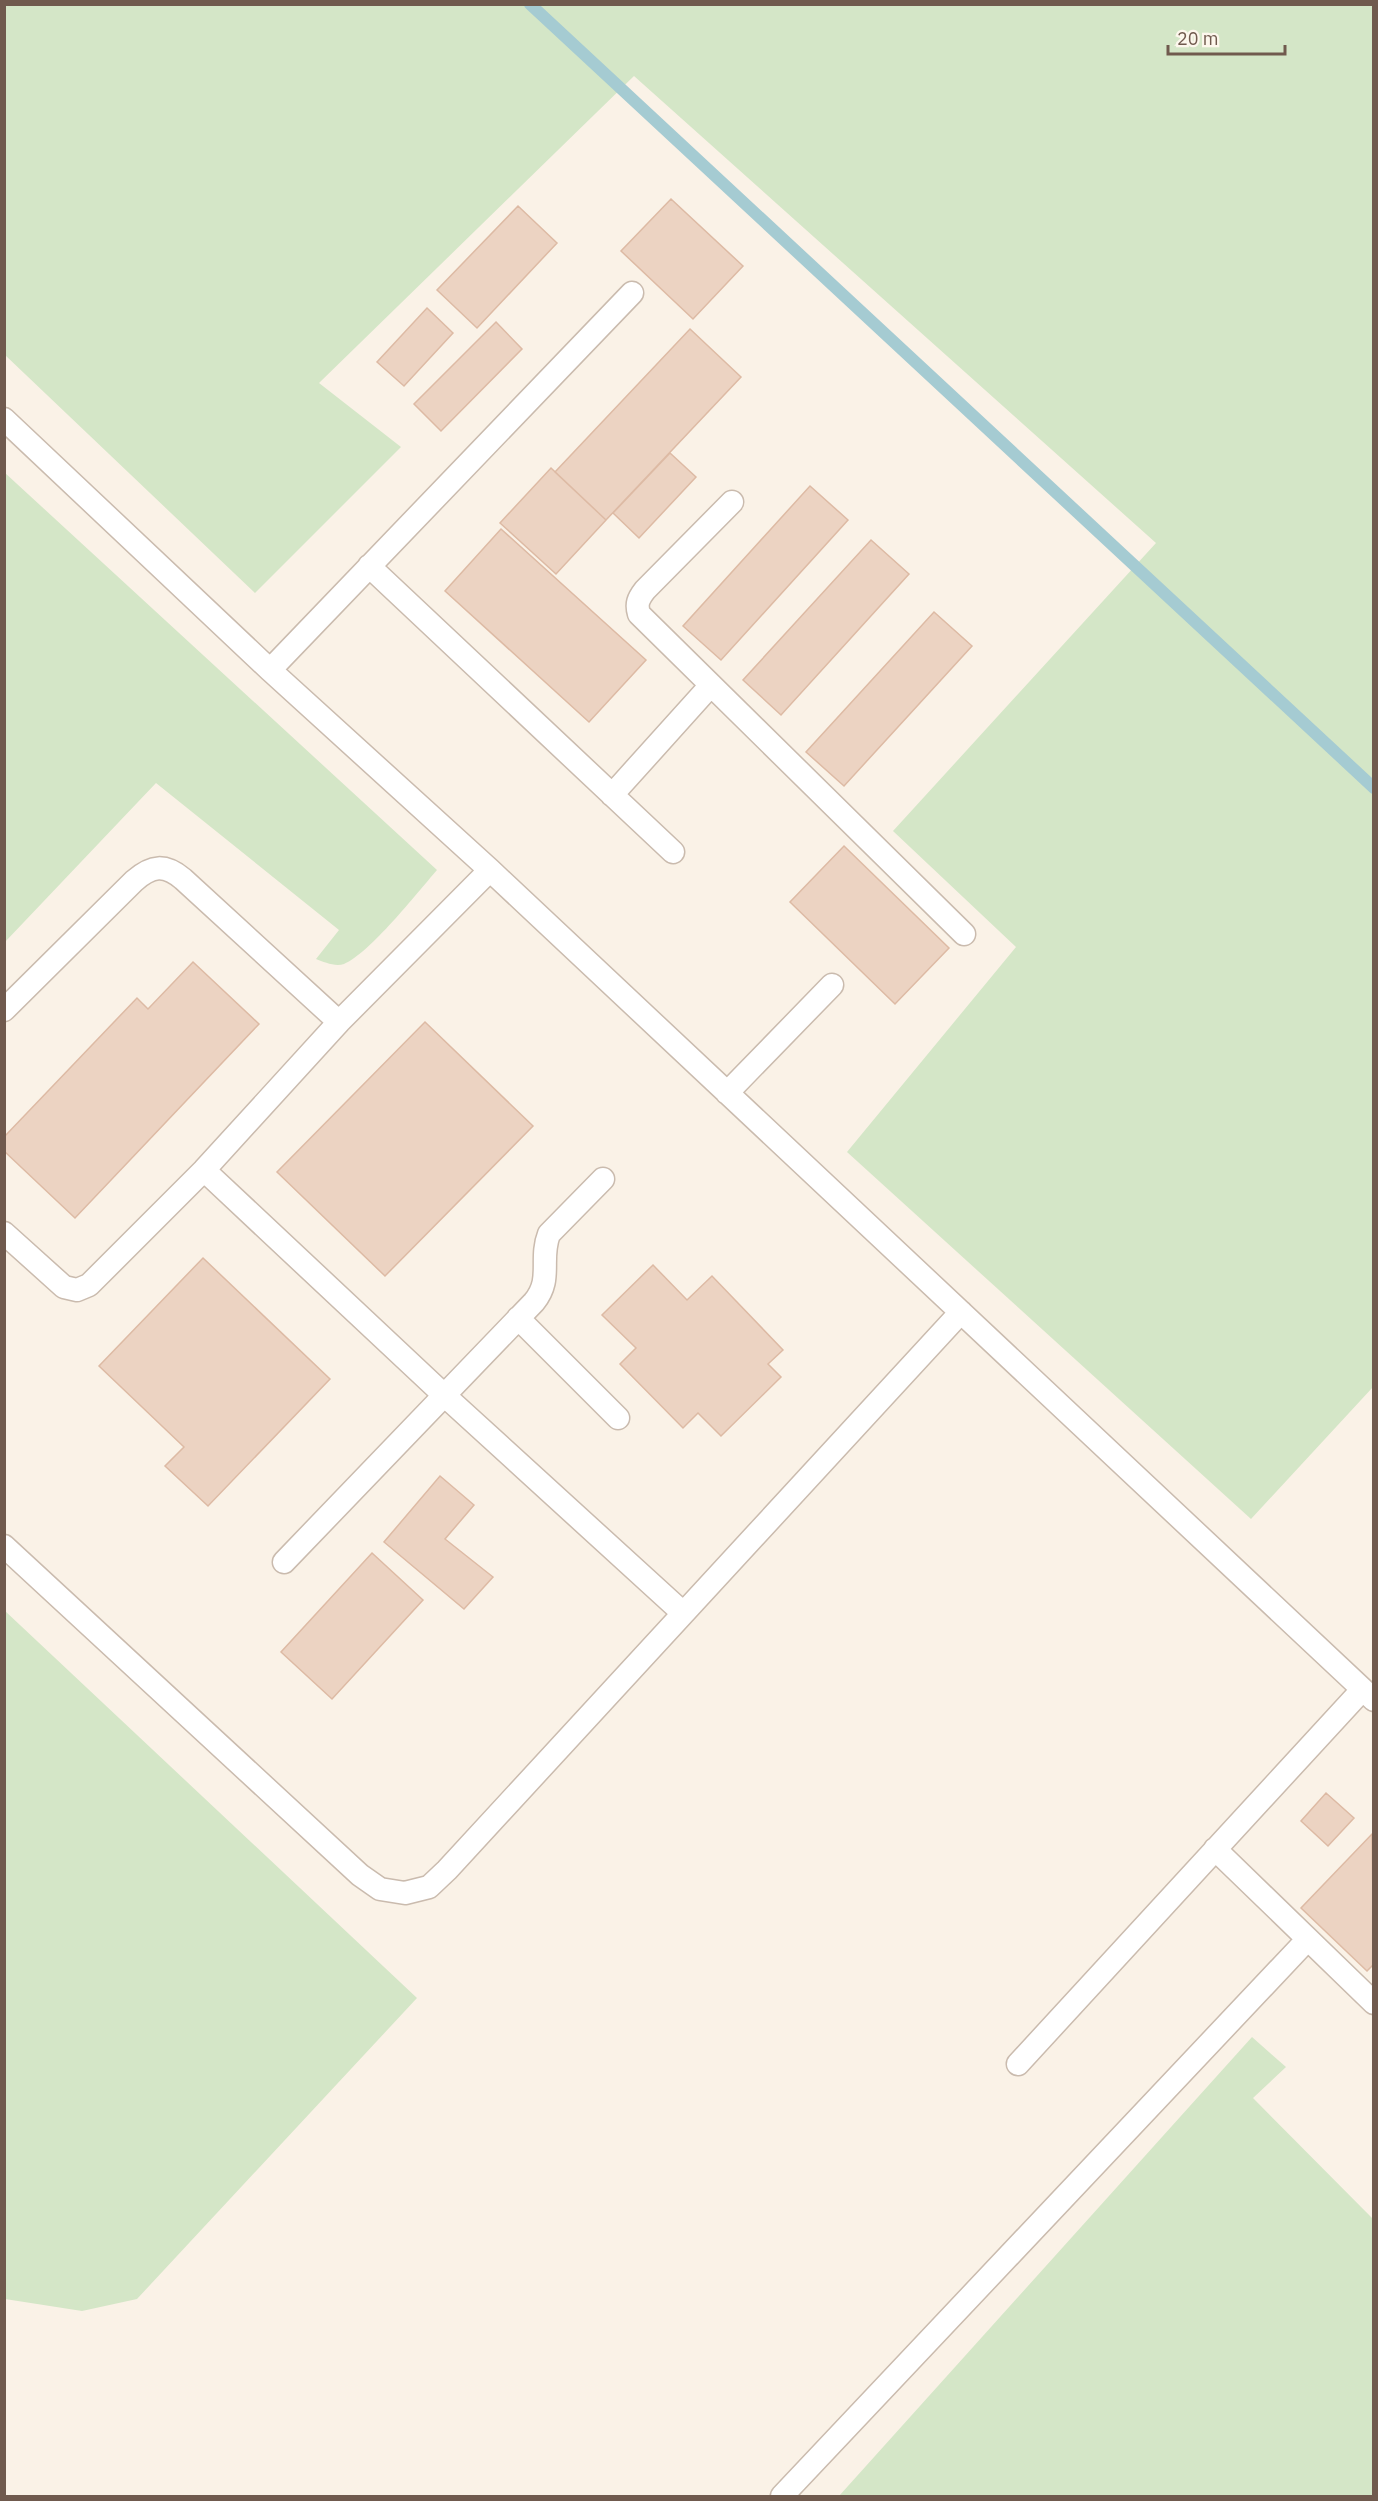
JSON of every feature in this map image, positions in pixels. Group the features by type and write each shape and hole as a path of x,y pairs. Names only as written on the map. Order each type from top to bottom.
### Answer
{"lane":[{"path":"270,670 632,293"},
{"path":"4,419 270,670 490,870 1368,1695 1215,1849 1018,2064"},
{"path":"732,502 639,597 637,606 639,614 964,934"},
{"path":"369,567 673,852"},
{"path":"612,795 711,685"},
{"path":"4,1010 134,881 145,872 158,868 172,870 183,879 339,1022"},
{"path":"4,1233 64,1287 76,1290 89,1286 204,1170 339,1022 490,870"},
{"path":"728,1093 832,985"},
{"path":"204,1170 444,1395 683,1613"},
{"path":"284,1562 534,1302 544,1286 545,1245 549,1234 603,1179"},
{"path":"4,1546 360,1875 380,1889 405,1893 429,1887 447,1870 961,1312"},
{"path":"518,1318 618,1418"},
{"path":"1215,1849 1306,1940 1374,2003"},
{"path":"782,2496 1306,1940"}],"green space":[{"path":"4,5 1373,5 1373,1387 1251,1519 847,1152 1016,947 893,831 1156,543 634,76 319,383 401,447 255,593 5,355"},
{"path":"4,472 437,870 393,922 355,958 337,965 316,959 339,930 156,783 5,942"},
{"path":"4,1610 417,1998 137,2299 82,2311 5,2299"},
{"path":"1252,2037 1286,2067 1253,2098 1373,2219 1373,2496 839,2496"}],"building":[{"path":"671,199 743,266 693,319 621,251"},
{"path":"518,206 557,243 477,328 437,290"},
{"path":"427,308 453,333 404,386 377,362"},
{"path":"496,322 522,349 441,431 414,404"},
{"path":"690,329 741,377 606,520 555,472"},
{"path":"670,453 696,477 639,538 613,513"},
{"path":"551,468 606,520 556,574 500,523"},
{"path":"810,486 848,520 721,660 683,626"},
{"path":"501,529 646,660 589,722 445,591"},
{"path":"871,540 909,574 781,715 743,680"},
{"path":"934,612 972,646 844,786 806,752"},
{"path":"844,846 949,948 895,1004 790,902"},
{"path":"193,962 259,1024 75,1218 4,1151 4,1137 137,998 148,1009"},
{"path":"425,1022 533,1126 385,1276 277,1172"},
{"path":"203,1258 330,1379 208,1506 165,1466 184,1447 99,1366"},
{"path":"653,1265 687,1300 712,1276 783,1350 768,1364 781,1377 721,1436 698,1413 683,1428 620,1364 636,1348 602,1315"},
{"path":"440,1476 474,1505 445,1539 493,1577 464,1609 384,1542"},
{"path":"372,1553 423,1600 332,1699 281,1652"},
{"path":"1326,1793 1354,1818 1328,1846 1301,1821"},
{"path":"1372,1834 1374,1964 1367,1971 1301,1908"}],"waterway":[{"path":"530,4 1374,788"}]}
